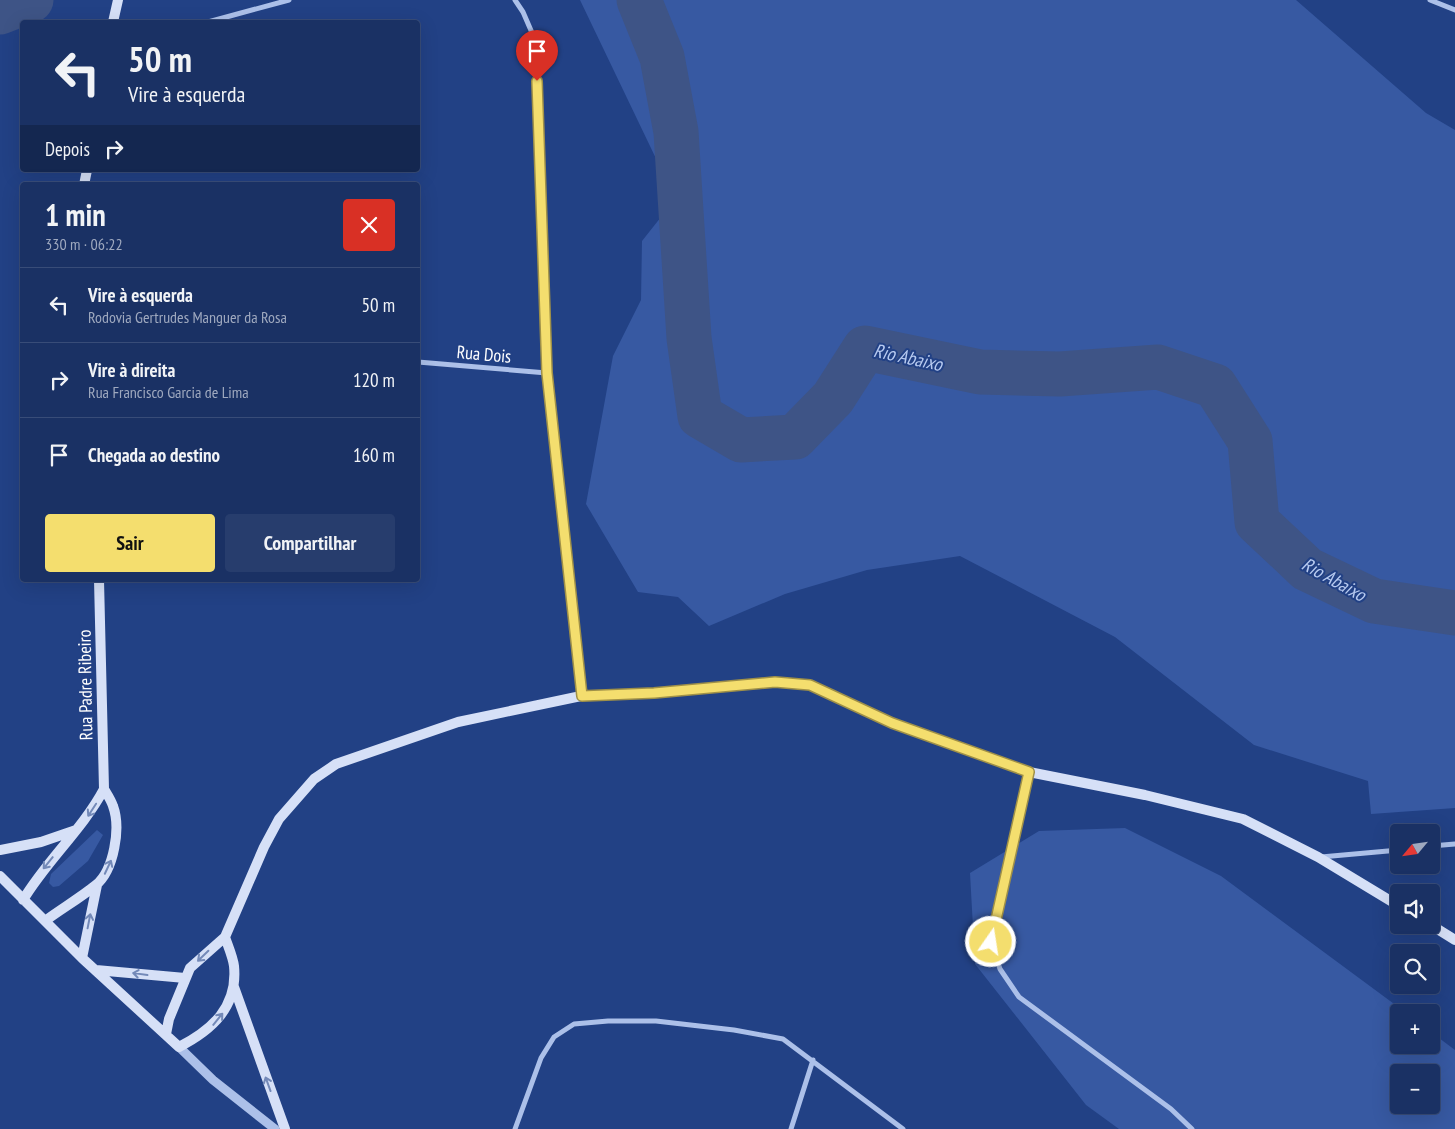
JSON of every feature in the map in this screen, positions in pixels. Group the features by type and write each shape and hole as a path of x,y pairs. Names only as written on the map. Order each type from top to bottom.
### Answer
{"main road":[{"path":"113,20 118,0"},
{"name":"Rua Padre Ribeiro","path":"45,921 97,885 108,870 113,854 116,832 113,807 104,789 99,582"},
{"path":"166,1034 169,1019 190,968 225,937 264,847 279,819 314,779 336,764 458,722 582,696 654,693 775,682 810,685 899,726 1029,772 1145,795 1243,820 1318,857 1390,901"},
{"path":"23,900 45,866 91,812 104,789"},
{"path":"0,850 41,842 77,829"},
{"path":"0,876 82,958 179,1047 205,1033 221,1017 234,987"},
{"path":"82,958 97,885"},
{"path":"1440,931 1455,940"},
{"path":"225,937 234,965 234,987 285,1129"},
{"path":"96,970 185,978"}],"street":[{"path":"215,20 289,0"},
{"path":"515,0 523,12 536,42 547,373 582,696"},
{"path":"1430,0 1455,10"},
{"name":"Rua Dois","path":"420,362 547,373"},
{"path":"1029,772 991,942 1000,969 1019,996 1171,1109 1192,1129"},
{"path":"1440,845 1455,844"},
{"path":"1318,857 1390,851"},
{"path":"515,1129 541,1058 554,1036 574,1024 656,1022 734,1030 783,1039 902,1129"},
{"path":"179,1047 213,1080 275,1129"},
{"path":"791,1129 813,1060"}],"shaded area":[{"path":"580,0 1296,0 1426,113 1455,130 1455,808 1371,814 1368,781 1254,745 1115,637 960,556 867,570 785,594 709,626 678,597 638,592 586,504 613,356 641,300 642,241 661,217 661,169"},
{"path":"1125,828 1221,876 1394,1004 1390,1004 1390,1054 1440,1054 1440,1039 1455,1050 1455,1129 1119,1129 1086,1105 975,964 970,873 1039,831"},
{"path":"97,830 103,835 88,861 59,886 53,887 49,883 51,874"}],"waterway":[{"name":"Rio Abaixo","path":"0,12 31,0"},
{"name":"Rio Abaixo","path":"639,0 662,57 676,132 689,338 700,416 741,440 795,437 833,398 865,348 980,372 1060,374 1158,367 1215,386 1250,441 1257,522 1307,569 1374,601 1455,613"}],"route":[{"path":"537,81 547,373 582,696 654,693 775,682 810,685 892,723 959,749 1029,772 991,942"}]}
